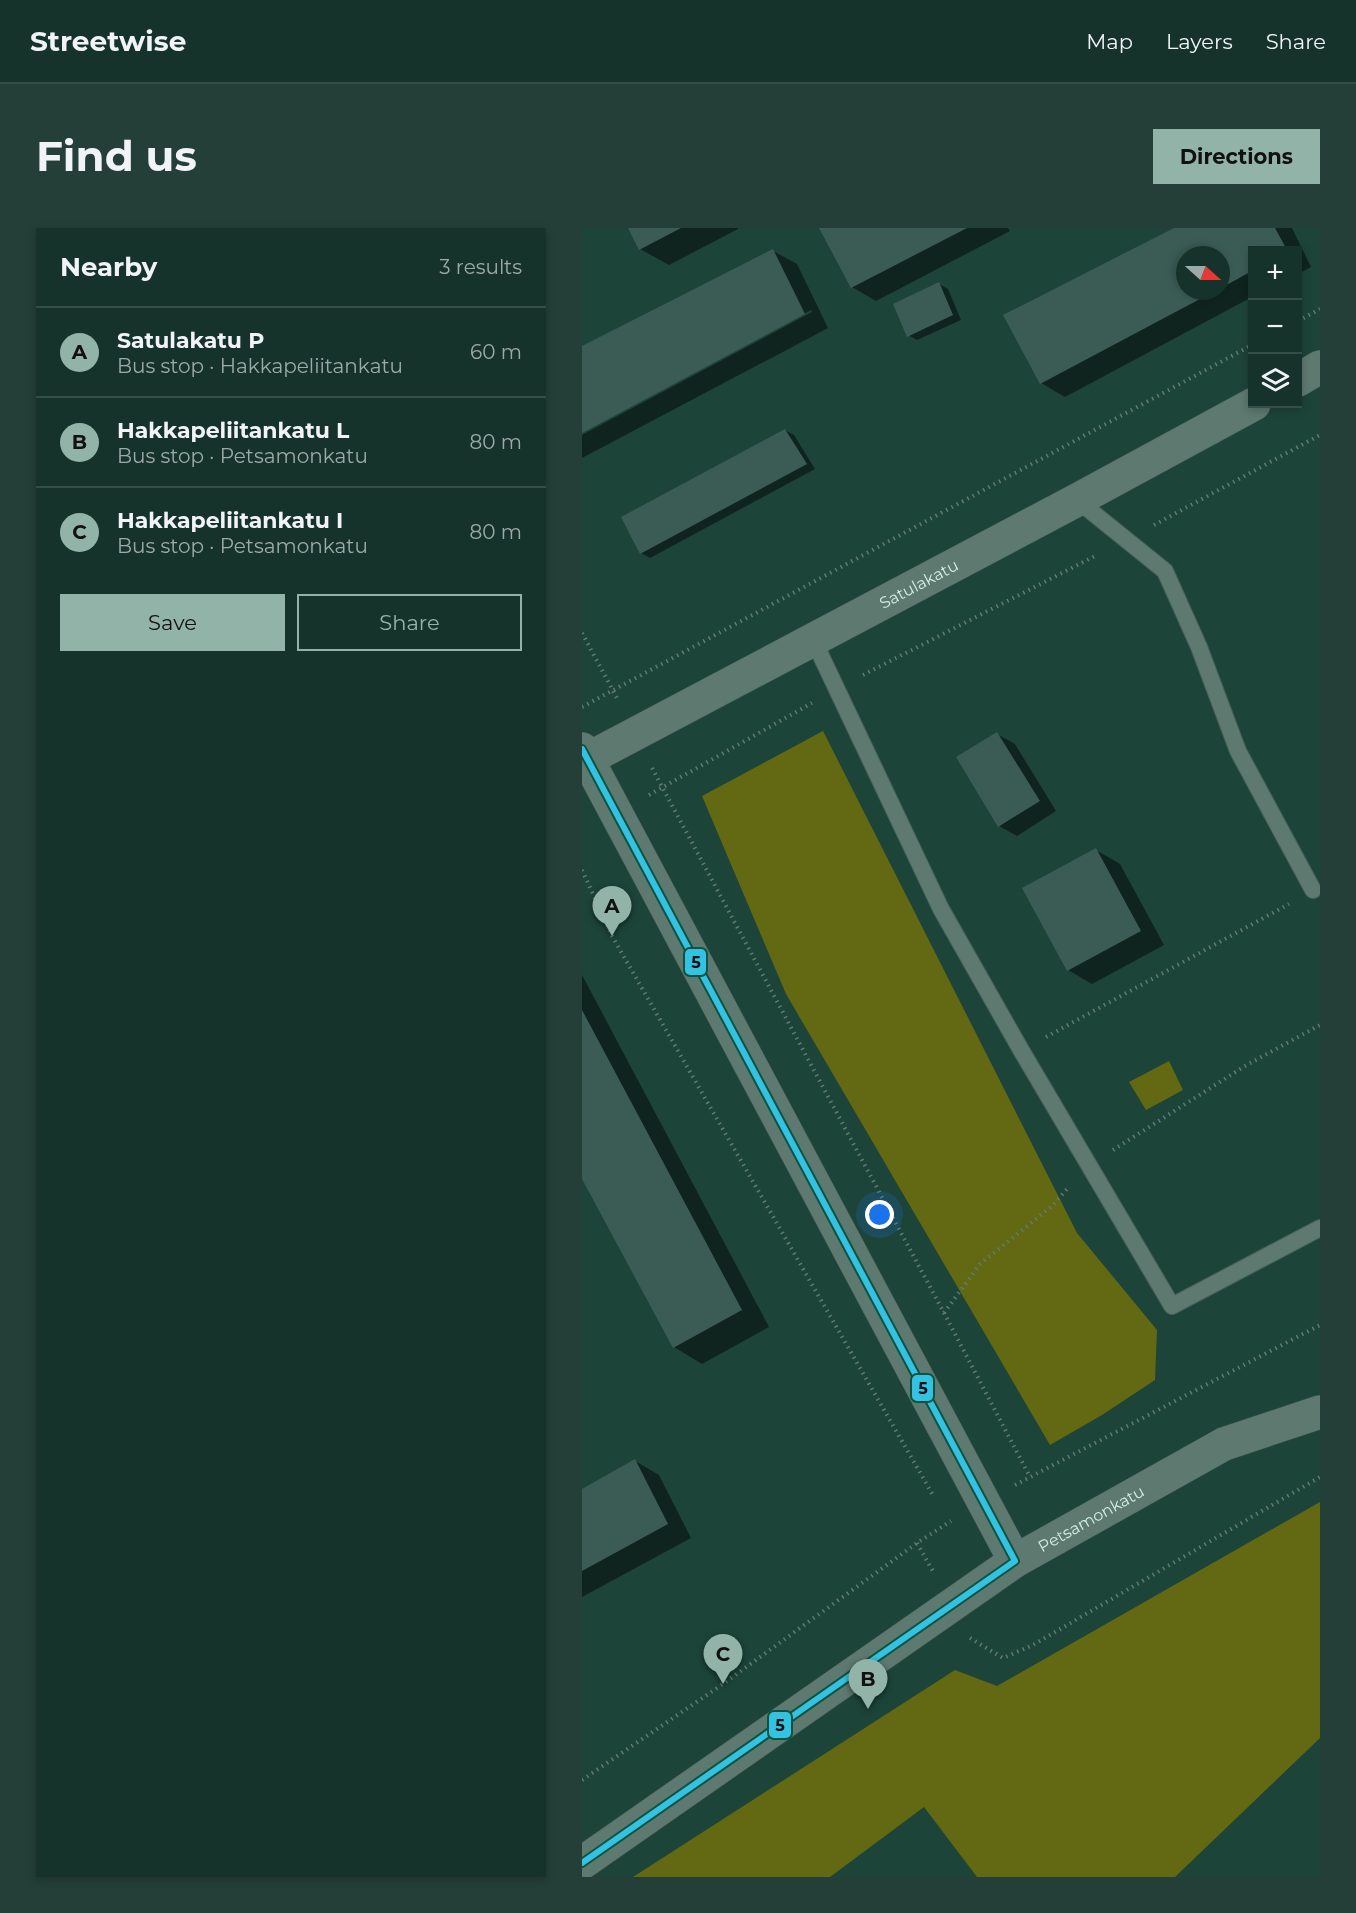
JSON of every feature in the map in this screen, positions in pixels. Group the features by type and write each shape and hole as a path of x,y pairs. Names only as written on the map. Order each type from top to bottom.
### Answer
{"street":[{"path":"1302,378 1320,367"},
{"name":"Satulakatu","path":"584,757 633,734 1248,407"},
{"path":"584,757 616,811 1015,1561"},
{"name":"Petsamonkatu","path":"582,1863 1015,1561 1224,1444 1320,1412"}],"lane":[{"path":"1077,500 1165,571 1199,647 1238,751 1313,890"},
{"path":"813,639 941,909 1172,1306 1320,1228"}],"path":[{"path":"1302,319 1320,309"},
{"path":"582,707 1248,347"},
{"path":"616,811 664,788 837,688 1127,539 1320,435"},
{"path":"582,633 614,690 633,734 664,788 1030,1477"},
{"path":"582,870 612,936 937,1501"},
{"path":"1021,1050 1313,890"},
{"path":"944,1313 980,1264 1052,1206 1089,1166 1245,1066 1320,1025"},
{"path":"582,1780 723,1684 949,1522 1320,1325"},
{"path":"970,1638 1003,1658 1033,1645 1320,1477"}],"shaded area":[{"path":"823,731 1077,1233 1157,1330 1155,1380 1102,1415 1050,1445 786,994 702,796"},
{"path":"1169,1061 1183,1090 1146,1110 1129,1082"},
{"path":"1320,1502 1320,1738 1175,1877 977,1877 924,1807 830,1877 633,1877 955,1670 997,1686"}],"building":[{"path":"628,228 681,228 639,250"},
{"path":"819,228 967,228 851,288"},
{"path":"1174,228 1275,228 1285,246 1248,246 1248,273 1230,283 1230,246 1176,246 1176,300 1198,300 1040,384 1003,315"},
{"path":"773,249 805,314 582,433 582,346"},
{"path":"939,282 953,315 907,337 893,304"},
{"path":"785,429 807,464 640,554 621,517"},
{"path":"997,732 1040,801 998,827 956,757"},
{"path":"1096,848 1141,931 1067,971 1022,888"},
{"path":"582,1010 742,1310 673,1348 582,1179"},
{"path":"635,1459 668,1524 582,1571 582,1489"}],"transit line":[{"name":"5","path":"582,749 1015,1561 582,1863"}],"place":[{"name":"Satulakatu P","path":"612,936"},
{"name":"Hakkapeliitankatu I","path":"723,1684"},
{"name":"Hakkapeliitankatu L","path":"868,1709"}]}
